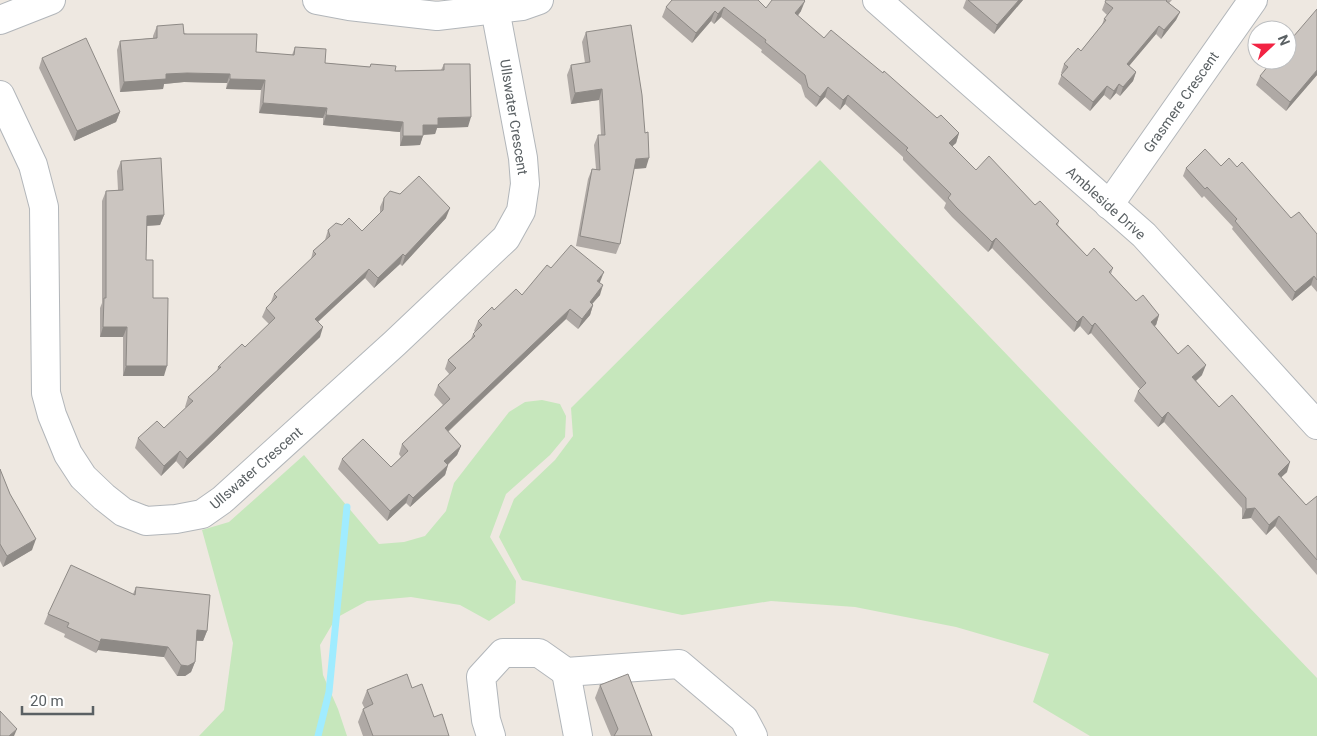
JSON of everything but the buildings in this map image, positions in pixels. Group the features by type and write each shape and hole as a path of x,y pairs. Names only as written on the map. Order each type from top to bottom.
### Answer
{"street":[{"path":"0,20 51,0"},
{"path":"317,0 348,6 437,16 522,6 539,0"},
{"name":"Ambleside Drive","path":"877,0 1144,236 1317,425"},
{"name":"Grasmere Crescent","path":"1109,205 1253,0"},
{"name":"Ullswater Crescent","path":"0,95 33,165 44,207 46,393 52,415 68,454 83,477 123,512 146,520 202,514 222,500 395,343 506,238 521,211 525,184 523,158 495,9"},
{"path":"491,736 486,720 481,677 503,653 540,653 566,672 678,664 744,719 753,736"},
{"path":"566,672 578,736"}],"green space":[{"path":"820,160 1317,678 1317,736 1090,736 1033,702 1049,654 956,627 855,607 771,601 682,615 522,580 499,537 514,499 555,460 573,436 571,408"},
{"path":"542,400 560,404 566,416 565,437 550,455 506,494 490,537 516,581 515,603 489,621 460,605 411,597 367,601 336,618 320,645 323,675 338,709 347,736 199,736 224,710 233,643 202,530 229,522 304,455 379,544 404,542 425,536 446,511 454,483 509,412 525,402"}],"waterway":[{"path":"318,736 329,692 347,507"}]}
